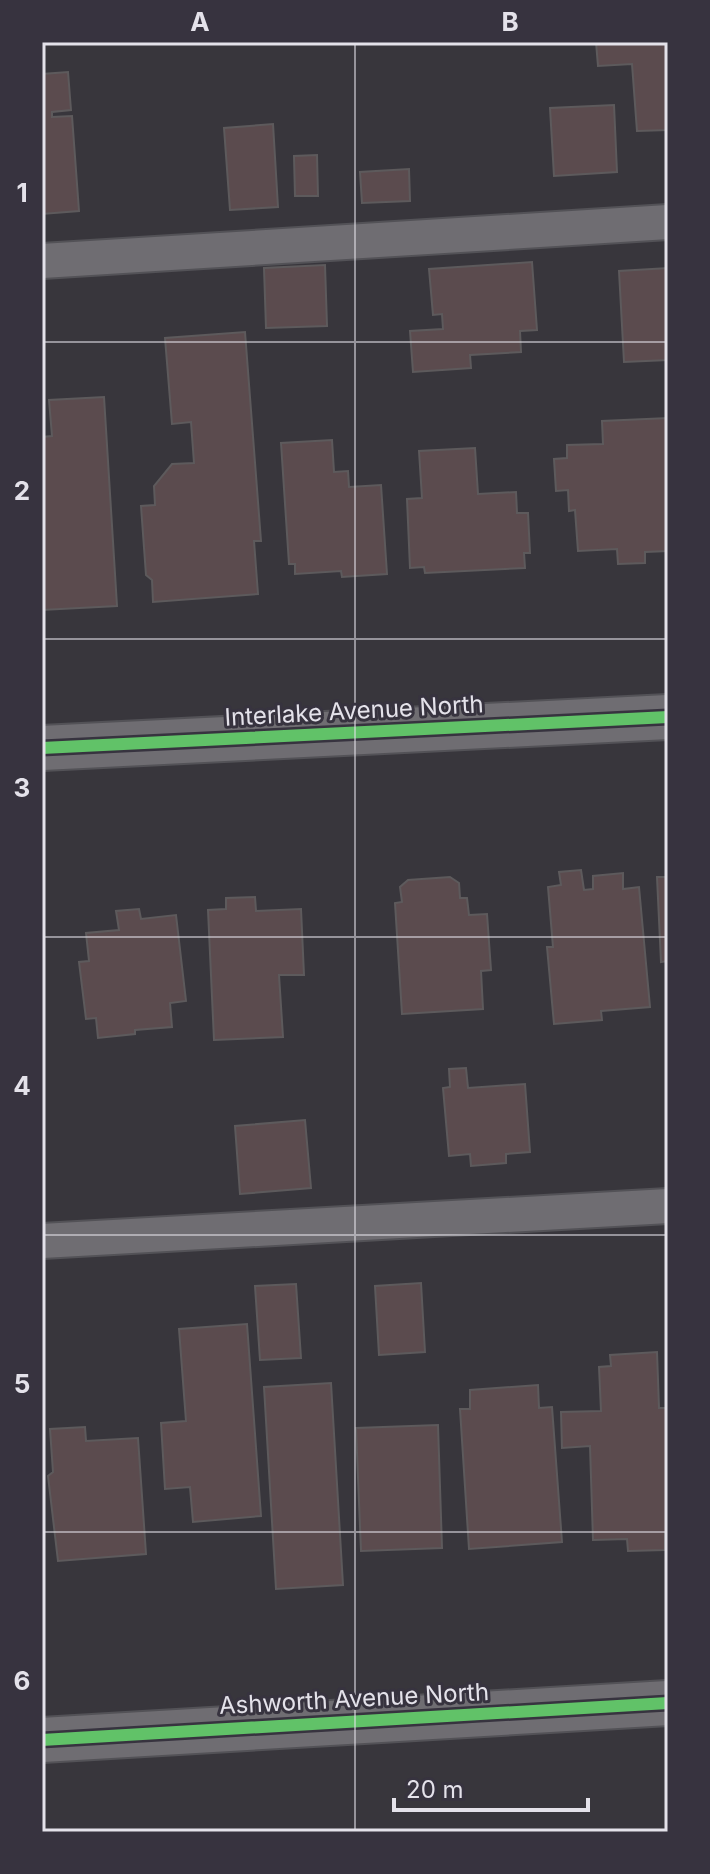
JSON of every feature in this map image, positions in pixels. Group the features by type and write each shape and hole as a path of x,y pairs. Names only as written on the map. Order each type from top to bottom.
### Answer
{"street":[{"name":"Interlake Avenue North","path":"42,748 668,717"},
{"name":"Ashworth Avenue North","path":"42,1740 668,1703"}],"lane":[{"path":"42,261 668,222"},
{"path":"42,1241 668,1206"}],"building":[{"path":"596,42 668,42 668,130 637,131 632,64 598,66"},
{"path":"68,72 71,110 52,112 52,117 72,116 79,211 42,214 42,74"},
{"path":"614,105 617,172 554,176 550,108"},
{"path":"273,124 278,207 230,210 224,128"},
{"path":"317,155 318,196 295,196 294,156"},
{"path":"409,169 410,201 362,203 360,172"},
{"path":"532,262 537,330 520,331 521,352 470,355 471,368 413,372 410,331 443,329 442,314 433,315 429,269"},
{"path":"325,265 327,326 266,328 264,268"},
{"path":"668,268 668,360 624,362 619,271"},
{"path":"245,332 261,541 254,541 258,594 153,602 152,580 146,575 141,506 155,505 154,486 172,464 194,463 191,422 172,424 165,338"},
{"path":"104,397 117,606 42,610 42,437 52,436 49,400"},
{"path":"668,418 668,551 645,552 645,563 618,564 617,549 578,551 575,510 569,511 568,490 556,491 554,459 567,458 567,445 603,444 602,421"},
{"path":"332,440 334,472 348,471 349,487 381,485 387,574 342,577 341,571 295,574 295,564 289,564 281,443"},
{"path":"475,448 478,494 516,492 517,513 528,513 530,553 524,553 525,568 425,573 424,567 410,568 407,499 422,498 419,451"},
{"path":"581,870 584,890 593,889 593,876 623,873 623,889 639,887 650,1007 601,1011 602,1020 554,1024 547,947 553,947 548,887 561,885 559,872"},
{"path":"450,877 459,883 460,898 467,898 469,915 487,914 491,970 481,971 483,1009 402,1014 395,903 402,902 400,887 408,880"},
{"path":"657,877 668,877 668,961 661,962"},
{"path":"255,897 256,911 301,909 304,975 279,975 283,1037 214,1040 208,910 226,909 226,898"},
{"path":"139,909 141,919 176,915 186,1001 170,1003 172,1027 135,1030 135,1034 98,1038 96,1018 86,1019 79,962 89,961 86,933 119,930 116,911"},
{"path":"466,1068 468,1088 525,1084 530,1152 506,1154 506,1163 471,1166 470,1154 449,1156 443,1088 450,1087 449,1069"},
{"path":"305,1120 311,1188 240,1194 235,1126"},
{"path":"421,1283 425,1352 379,1355 375,1286"},
{"path":"296,1284 301,1358 260,1360 255,1286"},
{"path":"247,1324 261,1516 193,1522 190,1487 165,1489 161,1423 186,1421 179,1329"},
{"path":"657,1352 659,1408 668,1408 668,1534 665,1534 665,1550 628,1551 627,1539 593,1540 590,1446 562,1448 561,1412 601,1411 599,1367 611,1366 610,1355"},
{"path":"331,1383 343,1585 276,1589 264,1387"},
{"path":"538,1385 539,1408 552,1407 562,1542 469,1549 460,1409 470,1409 470,1390"},
{"path":"438,1425 442,1548 361,1551 356,1428"},
{"path":"85,1427 86,1441 138,1438 146,1554 58,1561 48,1476 53,1472 50,1429"}],"cycle path":[{"path":"42,748 668,717"},
{"path":"42,1740 668,1703"}]}
